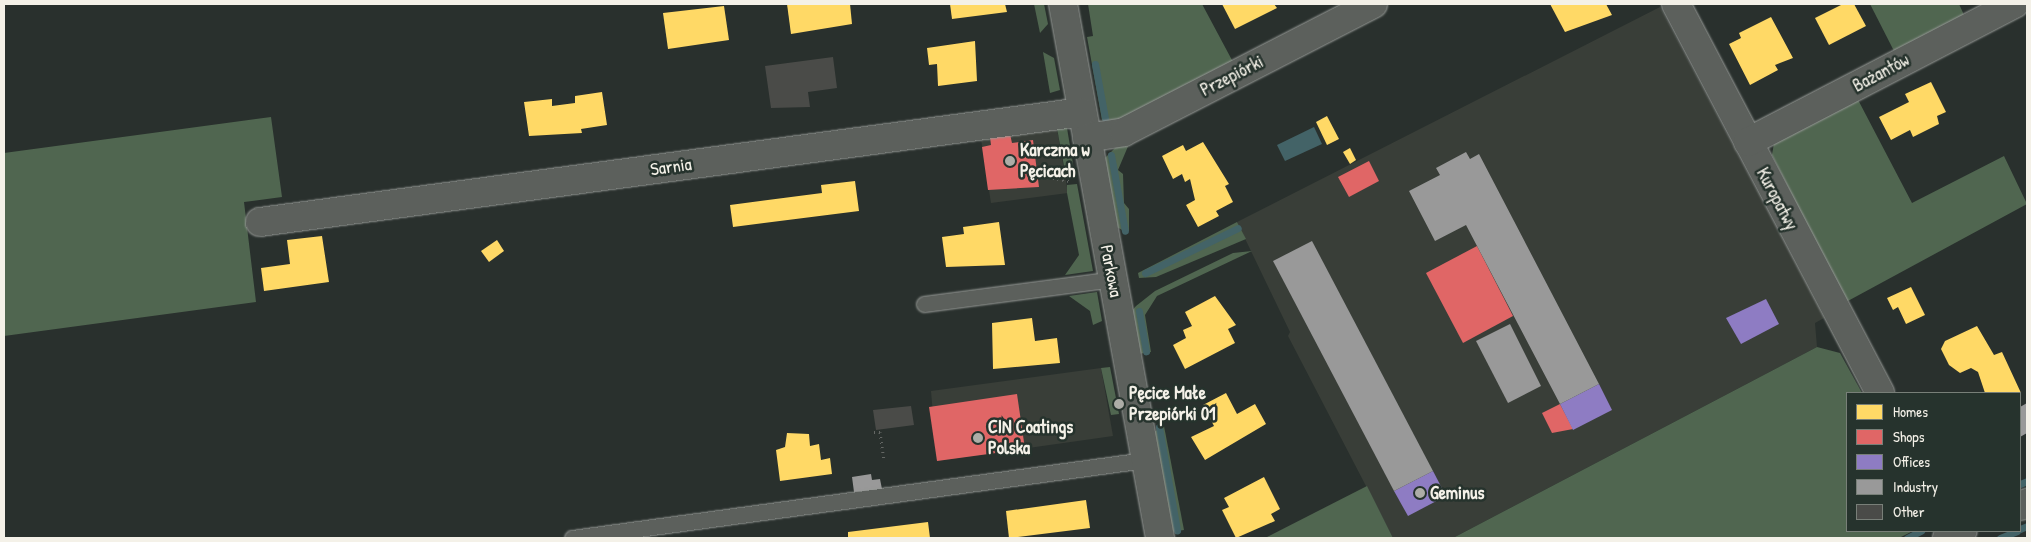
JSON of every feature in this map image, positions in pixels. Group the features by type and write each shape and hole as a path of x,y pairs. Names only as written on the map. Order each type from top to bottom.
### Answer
{"street":[{"name":"Parkowa","path":"1063,4 1160,538"},
{"name":"Przepiórki","path":"1085,125 1124,132 1373,4"},
{"name":"Kuropatwy","path":"1676,4 1879,392"},
{"name":"Bażantów","path":"1748,142 2014,4"},
{"name":"Sarnia","path":"260,222 1085,125"}],"lane":[{"path":"924,304 1112,279"},
{"path":"572,538 1145,460"}],"path":[{"path":"1038,175 1064,181 1080,179"},
{"path":"874,432 880,432 884,461"}],"shaded area":[{"path":"1660,7 1824,318 1815,323 1817,347 1453,538 1393,538 1288,336 1290,332 1237,222"},
{"path":"1056,123 1068,193 991,203 980,133"},
{"path":"1101,368 1113,436 937,461 931,391"}],"green space":[{"path":"1034,4 1044,4 1048,24 1040,33"},
{"path":"1088,4 1202,4 1233,62 1121,124 1102,120 1087,37 1093,36"},
{"path":"1870,4 1959,4 1964,15 1894,51"},
{"path":"1043,52 1054,58 1060,90 1050,93"},
{"path":"1855,94 1912,203 2004,156 2027,204 1846,302 1772,155 1775,137"},
{"path":"271,117 282,197 244,202 256,302 4,336 4,153"},
{"path":"1066,122 1075,176 1066,177 1056,123"},
{"path":"1122,141 1129,144 1118,170 1123,174 1124,203 1129,209 1129,231 1124,231 1115,226 1103,160"},
{"path":"1077,184 1093,271 1065,275 1079,255 1067,193 1067,185"},
{"path":"1237,222 1246,239 1156,277 1139,278 1138,273"},
{"path":"1252,251 1157,296 1145,315 1151,352 1138,354 1131,312 1136,306 1155,291 1233,253"},
{"path":"1097,292 1102,321 1093,325 1090,311 1069,296"},
{"path":"1817,347 1840,353 1861,392 1846,392 1846,532 1911,532 1899,538 1453,538"},
{"path":"1110,367 1119,414 1111,415 1101,368"},
{"path":"1164,426 1184,530 1170,532 1152,433"},
{"path":"1367,486 1393,538 1265,538"}],"water":[{"path":"1314,127 1322,144 1285,161 1277,145"}],"building: Homes":[{"path":"787,4 850,4 852,24 791,34"},
{"path":"950,4 1005,4 1007,12 952,19"},
{"path":"1222,4 1274,4 1277,8 1235,29"},
{"path":"1550,4 1606,4 1612,15 1565,32"},
{"path":"1843,4 1854,4 1866,26 1829,45 1815,18"},
{"path":"724,6 729,40 668,49 663,13"},
{"path":"1771,17 1793,58 1775,65 1778,70 1750,85 1729,44 1741,38 1739,33"},
{"path":"975,41 977,81 938,86 937,64 929,65 927,48"},
{"path":"1931,82 1946,112 1937,116 1939,124 1913,137 1910,130 1891,140 1879,117 1909,102 1905,94"},
{"path":"602,92 607,125 581,129 582,133 529,136 524,102 552,99 552,106 575,103 575,96"},
{"path":"1327,116 1339,139 1327,145 1316,122"},
{"path":"1203,142 1229,184 1225,186 1233,202 1216,211 1219,216 1198,227 1186,205 1195,200 1190,179 1185,182 1182,174 1173,179 1162,156 1183,145 1186,151"},
{"path":"1350,148 1356,160 1350,164 1343,152"},
{"path":"855,181 859,211 733,227 730,205 822,193 821,185"},
{"path":"999,222 1005,265 946,267 942,237 964,234 963,227"},
{"path":"322,236 329,282 264,291 261,268 290,264 287,240"},
{"path":"497,240 504,251 489,262 481,251"},
{"path":"1911,287 1925,315 1906,324 1898,307 1893,310 1887,298"},
{"path":"1215,296 1236,325 1228,329 1235,343 1185,369 1173,345 1186,338 1183,330 1192,326 1185,312"},
{"path":"1032,318 1035,341 1057,338 1060,363 993,369 992,323"},
{"path":"1977,326 1994,355 2002,352 2021,392 1985,392 1978,372 1971,368 1960,373 1949,365 1941,349 1945,341"},
{"path":"1226,393 1237,414 1255,404 1266,424 1205,460 1191,437 1214,426 1203,405"},
{"path":"787,433 809,434 810,446 819,444 821,460 830,458 832,474 780,481 776,450 785,447"},
{"path":"1264,477 1280,509 1271,514 1275,521 1236,538 1222,510 1229,507 1224,498"},
{"path":"1086,500 1090,528 1009,538 1006,511"},
{"path":"928,522 930,538 848,538 848,532"}],"building: Shops":[{"name":"Karczma w Pęcicach","path":"1010,134 1012,143 1033,140 1039,187 988,190 982,147 991,145 990,137"},
{"path":"1369,161 1379,181 1349,197 1338,177"},
{"path":"1477,246 1513,316 1463,343 1426,273"},
{"name":"CIN Coatings Polska","path":"1017,394 1025,449 937,461 929,407"},
{"path":"1560,404 1573,429 1552,433 1542,413"}],"building: Offices":[{"path":"1766,299 1779,324 1741,344 1726,318"},
{"path":"1599,384 1612,410 1573,430 1560,404"},
{"name":"Geminus","path":"1433,471 1446,496 1408,516 1394,491"}],"building: Industry":[{"path":"1466,152 1470,159 1479,154 1599,384 1560,404 1466,225 1435,241 1409,191 1440,175 1436,168"},
{"path":"1312,241 1433,471 1394,491 1273,261"},
{"path":"1510,324 1541,386 1508,403 1476,341"},
{"path":"2027,403 2027,433 2021,436 2021,406"},
{"path":"871,474 872,480 880,479 882,489 854,492 852,477"}],"building: Other":[{"path":"833,57 837,88 808,92 810,107 771,108 765,66"},
{"path":"911,406 914,425 876,430 873,410"}],"waterway":[{"path":"1095,64 1105,118"},
{"path":"1111,155 1125,231"},
{"path":"1145,273 1238,228"},
{"path":"1139,311 1146,351"},
{"path":"1159,427 1177,530"},
{"path":"2021,484 2027,481"},
{"path":"2021,529 2027,526"},
{"path":"1907,538 1919,532"},
{"path":"2000,538 2015,532"}],"place":[{"name":"Karczma w Pęcicach","path":"1010,161"},
{"name":"Pęcice Małe Przepiórki 01","path":"1119,404"},
{"name":"CIN Coatings Polska","path":"978,438"},
{"name":"Geminus","path":"1420,493"}]}
